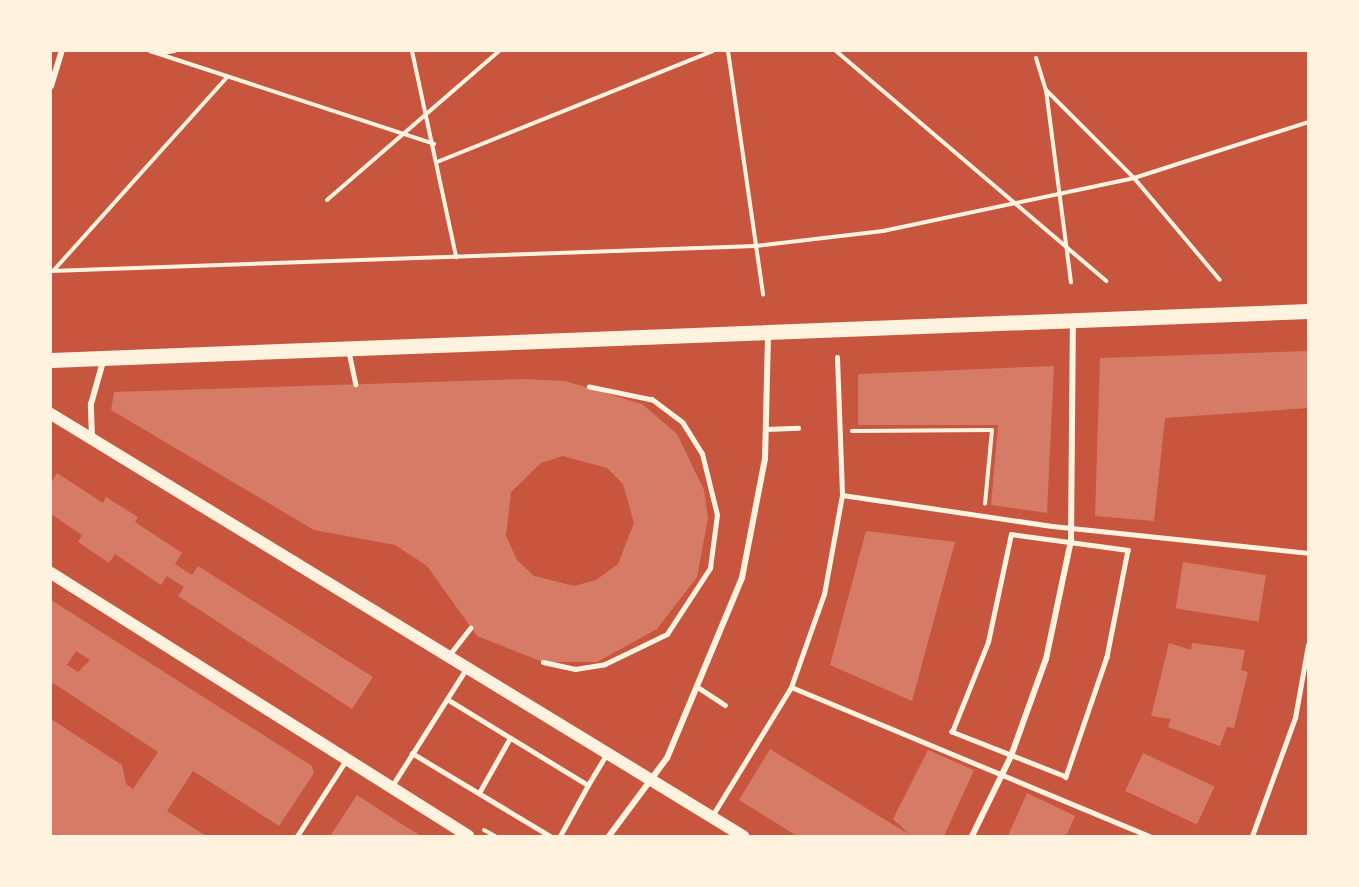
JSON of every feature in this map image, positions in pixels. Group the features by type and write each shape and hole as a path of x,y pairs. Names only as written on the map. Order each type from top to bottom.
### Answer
{"main road":[{"path":"51,360 768,334 1308,311"},
{"path":"51,414 743,836"},
{"path":"51,573 390,790 468,836"}],"street":[{"path":"51,86 62,51"},
{"path":"972,836 1011,756 1046,659 1071,540 1073,320"},
{"path":"609,836 653,781 699,688 742,578 766,429 768,334"},
{"path":"712,816 791,687 824,594 842,495 842,431 837,357"},
{"path":"92,439 91,404 105,358"},
{"path":"842,495 984,512 1072,528 1308,553"},
{"path":"791,687 1003,771 1149,836"},
{"path":"297,836 345,760"}],"lane":[{"path":"348,349 356,384"},
{"path":"543,662 575,669 605,664 667,634 710,568 717,515 702,454 683,423 652,400 589,387"},
{"path":"766,429 798,428"},
{"path":"1011,534 1071,540 1128,550 1107,657 1066,777 952,732 988,642 1011,534"},
{"path":"448,657 470,628"},
{"path":"1252,836 1295,718 1308,645"},
{"path":"390,790 467,666"},
{"path":"699,688 725,705"},
{"path":"447,699 588,785"},
{"path":"479,793 510,738"},
{"path":"412,753 550,836"},
{"path":"560,836 607,753"}],"path":[{"path":"150,51 434,144"},
{"path":"157,53 175,51"},
{"path":"412,51 434,144 456,257"},
{"path":"327,200 499,51"},
{"path":"437,162 713,51"},
{"path":"728,51 763,294"},
{"path":"836,51 1106,281"},
{"path":"1036,58 1046,90 1071,282"},
{"path":"52,271 227,76"},
{"path":"1046,90 1134,178 1220,280"},
{"path":"52,271 756,246 883,231 1134,178 1308,122"},
{"path":"842,431 992,430 984,512"}],"building":[{"path":"1308,351 1308,408 1165,418 1154,521 1095,516 1100,358"},
{"path":"1054,366 1047,513 991,505 998,425 858,425 858,374"},
{"path":"522,379 565,381 642,404 677,434 704,490 708,518 697,577 657,629 597,662 543,662 477,636 427,566 395,545 314,530 111,410 114,392","holes":["563,456 607,468 623,484 634,523 618,564 596,580 574,586 534,576 517,560 506,536 511,492 541,463"]},
{"path":"57,473 103,503 106,497 138,517 135,522 182,553 175,564 192,575 198,566 373,677 352,709 178,596 184,587 167,576 161,585 115,554 109,563 78,542 82,535 51,514 51,483"},
{"path":"866,531 955,542 912,701 830,665"},
{"path":"1183,562 1266,575 1259,622 1176,608"},
{"path":"51,600 312,766 314,773 279,826 193,771 167,811 206,836 51,836 51,719 122,765 126,784 133,789 158,752 53,683 51,687","holes":["76,651 90,660 78,672 67,665"]},
{"path":"1169,643 1191,650 1192,643 1245,650 1241,670 1248,672 1234,728 1227,727 1220,746 1168,727 1171,719 1151,716"},
{"path":"770,749 910,835 893,819 928,750 974,770 944,836 797,836 739,800"},
{"path":"1143,753 1215,786 1197,824 1125,791"},
{"path":"1027,793 1075,816 1066,836 1008,836"},
{"path":"357,795 400,823 421,836 330,836"}]}
